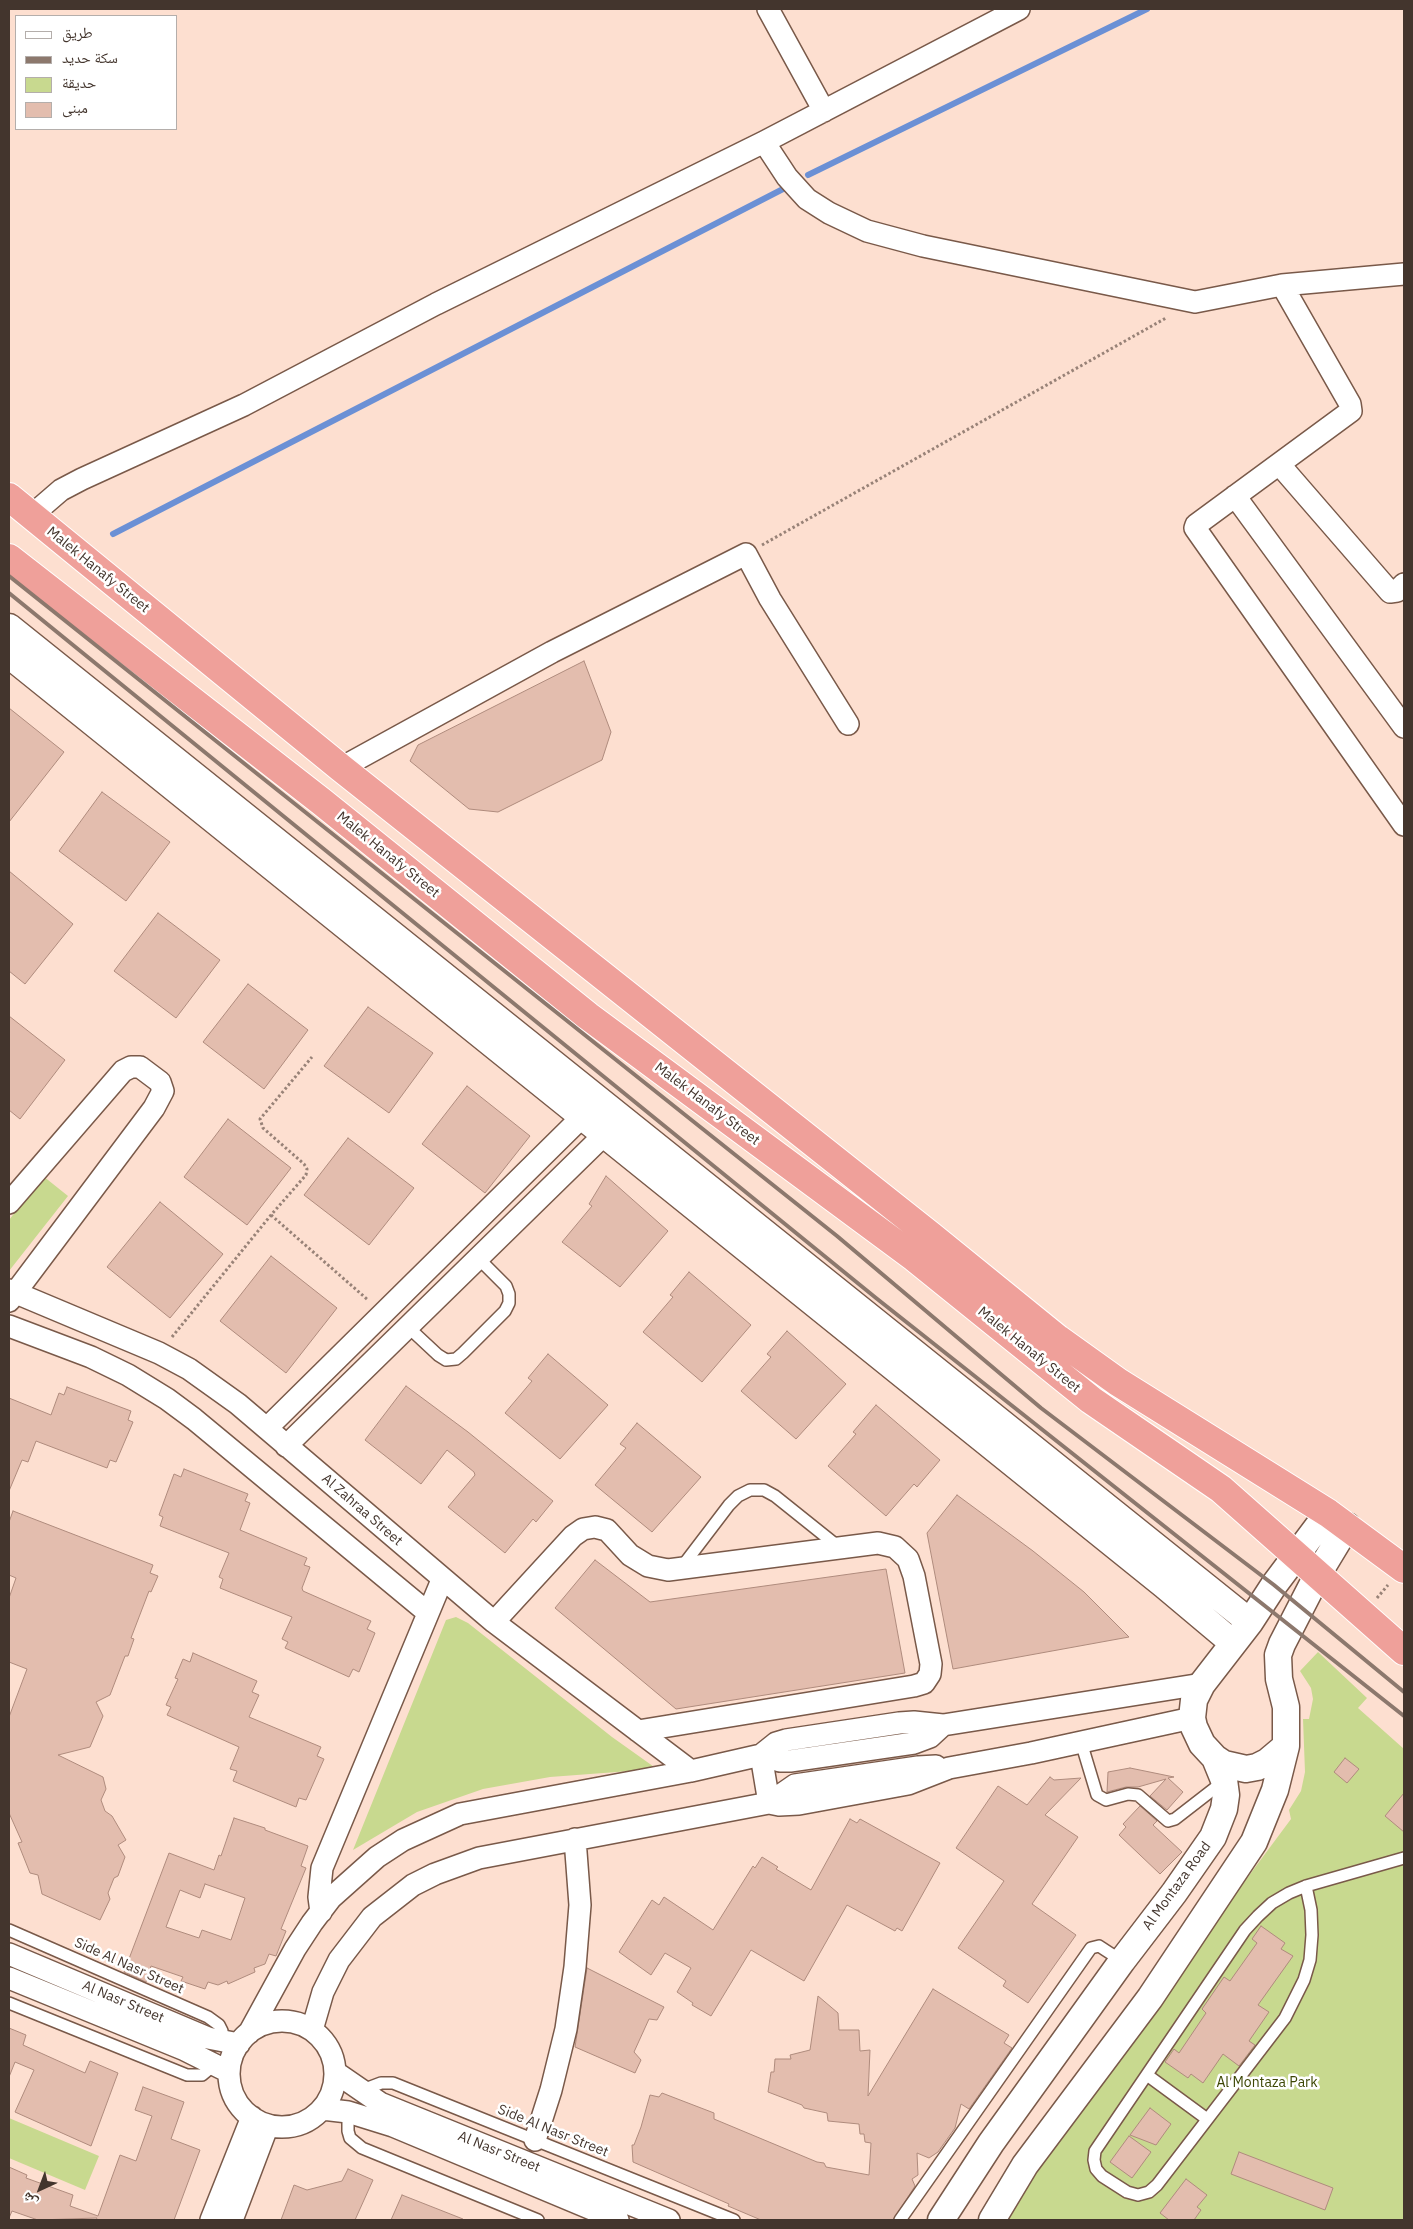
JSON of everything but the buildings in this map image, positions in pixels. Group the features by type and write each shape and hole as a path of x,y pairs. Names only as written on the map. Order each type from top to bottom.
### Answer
{"highway":[{"name":"Malek Hanafy Street","path":"9,497 341,768 931,1236 1058,1340 1118,1382 1337,1519 1404,1568"},
{"name":"Malek Hanafy Street","path":"9,558 322,802 588,1016 914,1258 1091,1400 1221,1489 1404,1651"},
{"path":"914,1258 931,1236"}],"street":[{"path":"768,9 824,111"},
{"path":"32,515 61,490 82,479 244,405 436,304 764,142 1019,9"},
{"path":"764,142 787,177 807,199 829,213 867,231 922,246 1195,302 1282,285 1404,274"},
{"path":"1282,285 1350,404 1351,411 1196,525 1196,530 1404,825"},
{"path":"1279,464 1390,592 1397,591 1404,584"},
{"path":"1235,496 1404,727"},
{"path":"341,768 552,652 746,554 770,599 848,724"},
{"path":"9,627 1250,1622"},
{"path":"9,654 1164,1585 1233,1643"},
{"path":"9,1203 123,1071 131,1067 140,1066 160,1082 163,1091 154,1108 11,1295"},
{"path":"267,1428 583,1116"},
{"path":"286,1446 605,1134"},
{"name":"Al Zahraa Street","path":"11,1295 159,1353 188,1369 238,1404 442,1580 494,1622 691,1771"},
{"path":"9,1326 90,1357 128,1376 167,1399 194,1419 427,1612"},
{"path":"1286,1746 1267,1762 1246,1769 1224,1764 1220,1769 1197,1736 1192,1718 1194,1700 1202,1684 1250,1622 1265,1598 1297,1555 1337,1519"},
{"path":"992,2220 1025,2165 1150,1998 1254,1842 1276,1790 1286,1746 1286,1707 1278,1679 1278,1655 1318,1574 1337,1519"},
{"path":"494,1622 573,1536 583,1529 595,1527 607,1530 630,1555 648,1566 668,1570 878,1543 895,1547 908,1559 914,1576 931,1664 930,1674 924,1683 638,1731"},
{"path":"321,1912 319,1890 322,1868 427,1612 442,1580"},
{"path":"236,2039 269,2023 280,2021 291,2022 312,2030 324,2041 332,2056 335,2072 330,2098 322,2109 307,2121 288,2127 260,2121 242,2109 221,2068 234,2053 236,2039 321,1912 343,1886 377,1857 411,1835 460,1814 691,1771 760,1755 780,1761 790,1761 914,1743 930,1736 943,1725 1202,1684"},
{"path":"312,2030 323,1992 339,1960 372,1917 413,1885 435,1874 479,1858 768,1803 795,1785 918,1767 949,1768 1192,1718"},
{"path":"760,1755 768,1803"},
{"name":"Al Montaza Road","path":"940,2220 991,2143 1122,1960 1174,1894 1203,1853 1219,1824 1226,1795 1220,1769"},
{"path":"1219,1824 1254,1842"},
{"path":"534,2140 551,2090 566,2029 575,1967 580,1905 575,1839"},
{"name":"Al Nasr Street","path":"9,1954 208,2038 236,2039"},
{"name":"Al Nasr Street","path":"9,1978 185,2050 221,2068"},
{"name":"Al Nasr Street","path":"335,2072 360,2091 401,2112 669,2220"},
{"name":"Al Nasr Street","path":"322,2109 348,2112 393,2126 618,2220"},
{"path":"212,2220 260,2121"},
{"path":"232,2220 260,2121"}],"lane":[{"path":"408,1327 446,1360 456,1359 464,1354 505,1311 509,1303 509,1294 506,1286 478,1258"},
{"path":"680,1569 729,1505 738,1496 750,1490 764,1490 776,1496 840,1548"},
{"path":"1081,1742 1097,1794 1106,1800 1128,1794 1138,1795 1168,1821 1175,1819 1220,1769"},
{"path":"1306,1886 1311,1910 1310,1960 1304,1980 1285,2018 1157,2185 1149,2192 1138,2195 1127,2192 1102,2176 1096,2169 1095,2151 1245,1930 1272,1903 1289,1893 1306,1886 1404,1858"},
{"name":"Side Al Nasr Street","path":"9,1930 208,2017 219,2025 222,2031 236,2039"},
{"path":"900,2220 1091,1948 1099,1946 1122,1960"},
{"path":"9,2003 187,2075 202,2075 208,2070 221,2068"},
{"path":"1147,2075 1207,2120"},
{"name":"Side Al Nasr Street","path":"360,2091 381,2083 393,2083 734,2220"},
{"path":"348,2112 350,2138 362,2148 538,2220"}],"path":[{"path":"746,554 1195,302"},
{"path":"159,1353 271,1215 306,1175 307,1169 304,1164 263,1128 260,1119 312,1057"},
{"path":"271,1215 383,1314"},
{"path":"1362,1615 1404,1568"}],"green space":[{"path":"43,1176 68,1196 9,1271 9,1220"},
{"path":"456,1617 468,1623 612,1737 657,1769 550,1777 483,1789 417,1812 353,1850 446,1620"},
{"name":"Al Montaza Park","path":"1318,1652 1367,1698 1358,1708 1404,1749 1404,2220 1004,2220 1006,2213 1187,1959 1291,1819 1289,1810 1301,1791 1305,1772 1303,1719 1309,1719 1313,1699 1311,1688 1300,1671"},
{"path":"9,2118 99,2156 85,2190 9,2158"}],"waterway":[{"path":"808,175 1147,9"},
{"path":"113,534 783,189"}],"railway":[{"path":"9,576 837,1236 1041,1408 1274,1585 1404,1692"},
{"path":"9,593 876,1298 1404,1716"}]}
